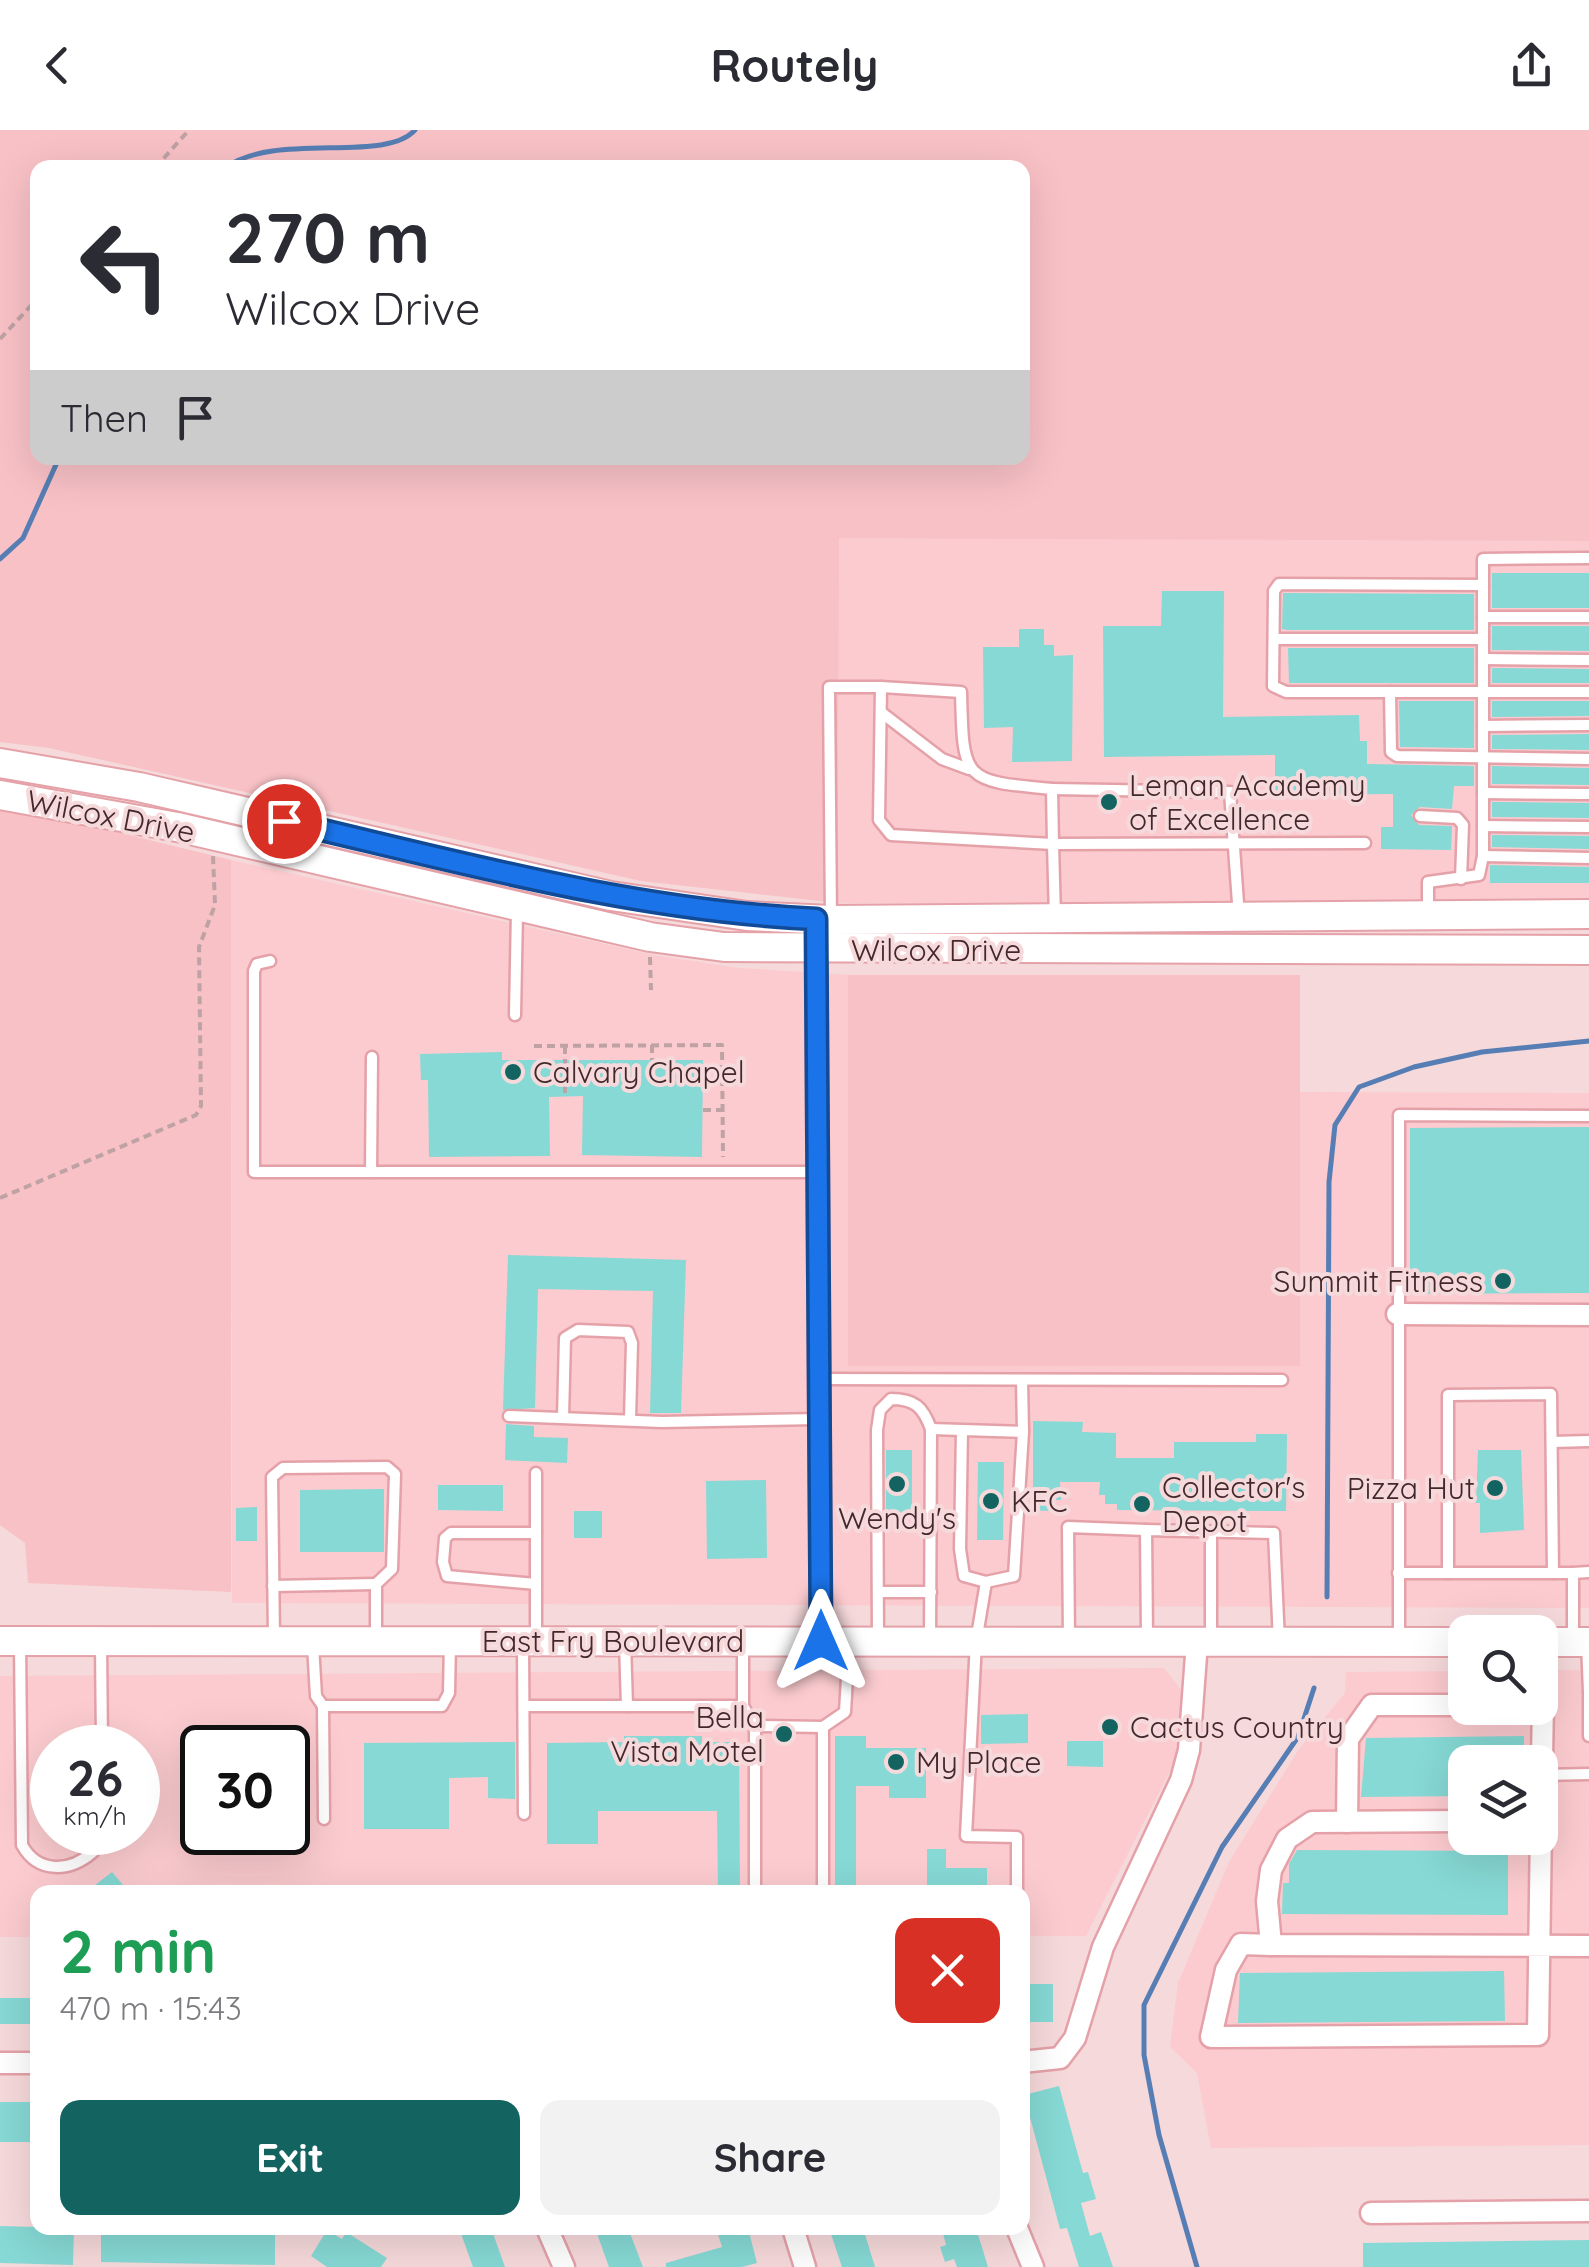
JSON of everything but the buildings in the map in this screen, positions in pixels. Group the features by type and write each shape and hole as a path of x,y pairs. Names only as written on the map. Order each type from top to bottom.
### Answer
{"street":[{"name":"Wilcox Drive","path":"0,763 139,787 682,909 823,919 1589,914"},
{"name":"Wilcox Drive","path":"0,795 212,836 650,937 724,947 1589,950"},
{"path":"823,919 816,950 819,1419 835,1641"},
{"path":"1398,1314 1589,1314"},
{"name":"East Fry Boulevard","path":"10,1641 1448,1642"},
{"path":"1030,2061 1060,2058 1076,2038 1103,1947 1181,1780 1204,1642"},
{"path":"1347,1822 1348,1739 1372,1704 1448,1704"},
{"path":"1271,1944 1267,1902 1270,1870 1287,1839 1312,1822 1448,1821"},
{"path":"1540,1855 1539,1946 1538,2036 1211,2036 1226,1970 1241,1944 1539,1946 1589,1946"},
{"path":"0,2063 30,2063"},
{"path":"1371,2212 1589,2211"},
{"path":"550,2235 564,2267"},
{"path":"795,2235 804,2267"},
{"path":"1020,2235 1033,2267"}],"lane":[{"path":"1428,915 1428,882 1479,875 1483,856 1483,558 1589,558"},
{"path":"1483,584 1279,584 1274,590 1274,686 1279,690 1589,692"},
{"path":"1483,617 1589,617"},
{"path":"1274,639 1483,638"},
{"path":"1483,659 1589,660"},
{"path":"823,919 829,686 962,692 962,752 969,769"},
{"path":"881,688 879,820 891,835 1053,844 1365,844"},
{"path":"1390,692 1391,752 1589,758"},
{"path":"882,714 942,759 996,784 1052,789 1230,792 1239,916"},
{"path":"1483,726 1589,725"},
{"path":"1052,789 1056,918"},
{"path":"1483,793 1589,794"},
{"path":"1420,816 1458,818 1463,826 1460,879"},
{"path":"1483,826 1589,827"},
{"path":"1483,856 1589,858"},
{"path":"515,1015 518,907"},
{"path":"270,961 257,964 254,972 254,1172 817,1172"},
{"path":"371,1172 372,1056"},
{"path":"1399,1642 1399,1115 1589,1116"},
{"path":"563,1417 565,1338 578,1330 628,1332 632,1343 630,1420"},
{"path":"819,1379 1282,1380"},
{"path":"900,1379 900,1399"},
{"path":"962,1430 964,1576 986,1582 1014,1576 1023,1432 1022,1380"},
{"path":"1448,1573 1448,1395 1551,1394 1553,1573"},
{"path":"878,1642 877,1430 880,1410 891,1399 911,1399 924,1411 932,1429 930,1642"},
{"path":"509,1416 819,1419"},
{"path":"932,1429 1023,1432"},
{"path":"1552,1442 1589,1441"},
{"path":"274,1586 376,1584 392,1570 395,1474 388,1467 284,1468 272,1477 274,1641"},
{"path":"524,1814 524,1706 536,1584 536,1473"},
{"path":"1069,1642 1068,1527 1274,1533 1279,1642"},
{"path":"1146,1530 1147,1642"},
{"path":"1204,1642 1211,1532"},
{"path":"536,1533 451,1534 444,1538 443,1562 447,1576 460,1580 536,1584"},
{"path":"1398,1573 1589,1572"},
{"path":"1573,1573 1589,1692 1589,1736"},
{"path":"986,1582 976,1642 966,1836 1017,1837 1017,1885"},
{"path":"376,1584 376,1641"},
{"path":"878,1592 931,1592"},
{"path":"10,1641 22,1845 30,1859 48,1867 65,1867 87,1855"},
{"path":"101,1641 102,1725"},
{"path":"313,1641 316,1696 322,1706 324,1819"},
{"path":"322,1706 442,1706 449,1694 450,1641"},
{"path":"625,1641 627,1706"},
{"path":"743,1641 743,1706 755,1726 755,1885"},
{"path":"755,1726 823,1727 845,1712 835,1641"},
{"path":"524,1706 743,1706"},
{"path":"823,1727 823,1885"},
{"path":"1558,1775 1589,1774"}],"path":[{"path":"162,160 189,130"},
{"path":"0,340 30,307"},
{"path":"0,1198 196,1114 201,1106 200,947 215,905 212,836"},
{"path":"650,937 650,990"},
{"path":"534,1046 722,1044 724,1172"},
{"path":"652,1045 652,1060"},
{"path":"565,1046 565,1094"},
{"path":"703,1110 723,1110"}],"shaded area":[{"path":"0,130 1589,130 1589,541 839,538 838,903 641,881 49,748 0,742"},
{"name":"Leman Academy of Excellence","path":"839,537 1589,541 1589,903 838,903"},
{"path":"0,811 96,827 231,860 231,1592 28,1583 25,1543 0,1525"},
{"path":"231,860 654,955 739,968 848,975 848,1365 1299,1366 1300,1092 1589,1093 1589,1608 232,1603"},
{"path":"848,975 1300,975 1300,1366 848,1366"},
{"path":"1164,1668 1183,1692 1175,1761 1086,1936 1030,1936 1030,1885 30,1885 30,1937 0,1937 0,1676"},
{"path":"1558,1670 1589,1670 1589,2145 1211,2148 1197,2073 1170,2047 1178,1983 1229,1862 1299,1749 1345,1693 1346,1672 1448,1671 1448,1725 1558,1725"}],"waterway":[{"path":"240,160 271,151 380,145 401,140 415,130"},
{"path":"0,559 23,538 56,465"},
{"path":"1327,1597 1329,1182 1335,1125 1359,1087 1414,1067 1482,1052 1589,1041"},
{"path":"1197,2267 1159,2135 1144,2055 1144,2005 1222,1847 1298,1737 1314,1688"}],"place":[{"name":"Leman Academy of Excellence","path":"1109,802"},
{"name":"Calvary Chapel","path":"513,1072"},
{"name":"Summit Fitness","path":"1503,1281"},
{"name":"Wendy's","path":"897,1484"},
{"name":"Pizza Hut","path":"1495,1488"},
{"name":"KFC","path":"991,1501"},
{"name":"Collector's Depot","path":"1142,1504"},
{"name":"Cactus Country","path":"1110,1727"},
{"name":"Bella Vista Motel","path":"784,1734"},
{"name":"My Place","path":"896,1762"}],"route":[{"path":"284,821 611,896 682,909 816,919 821,1641"}]}
